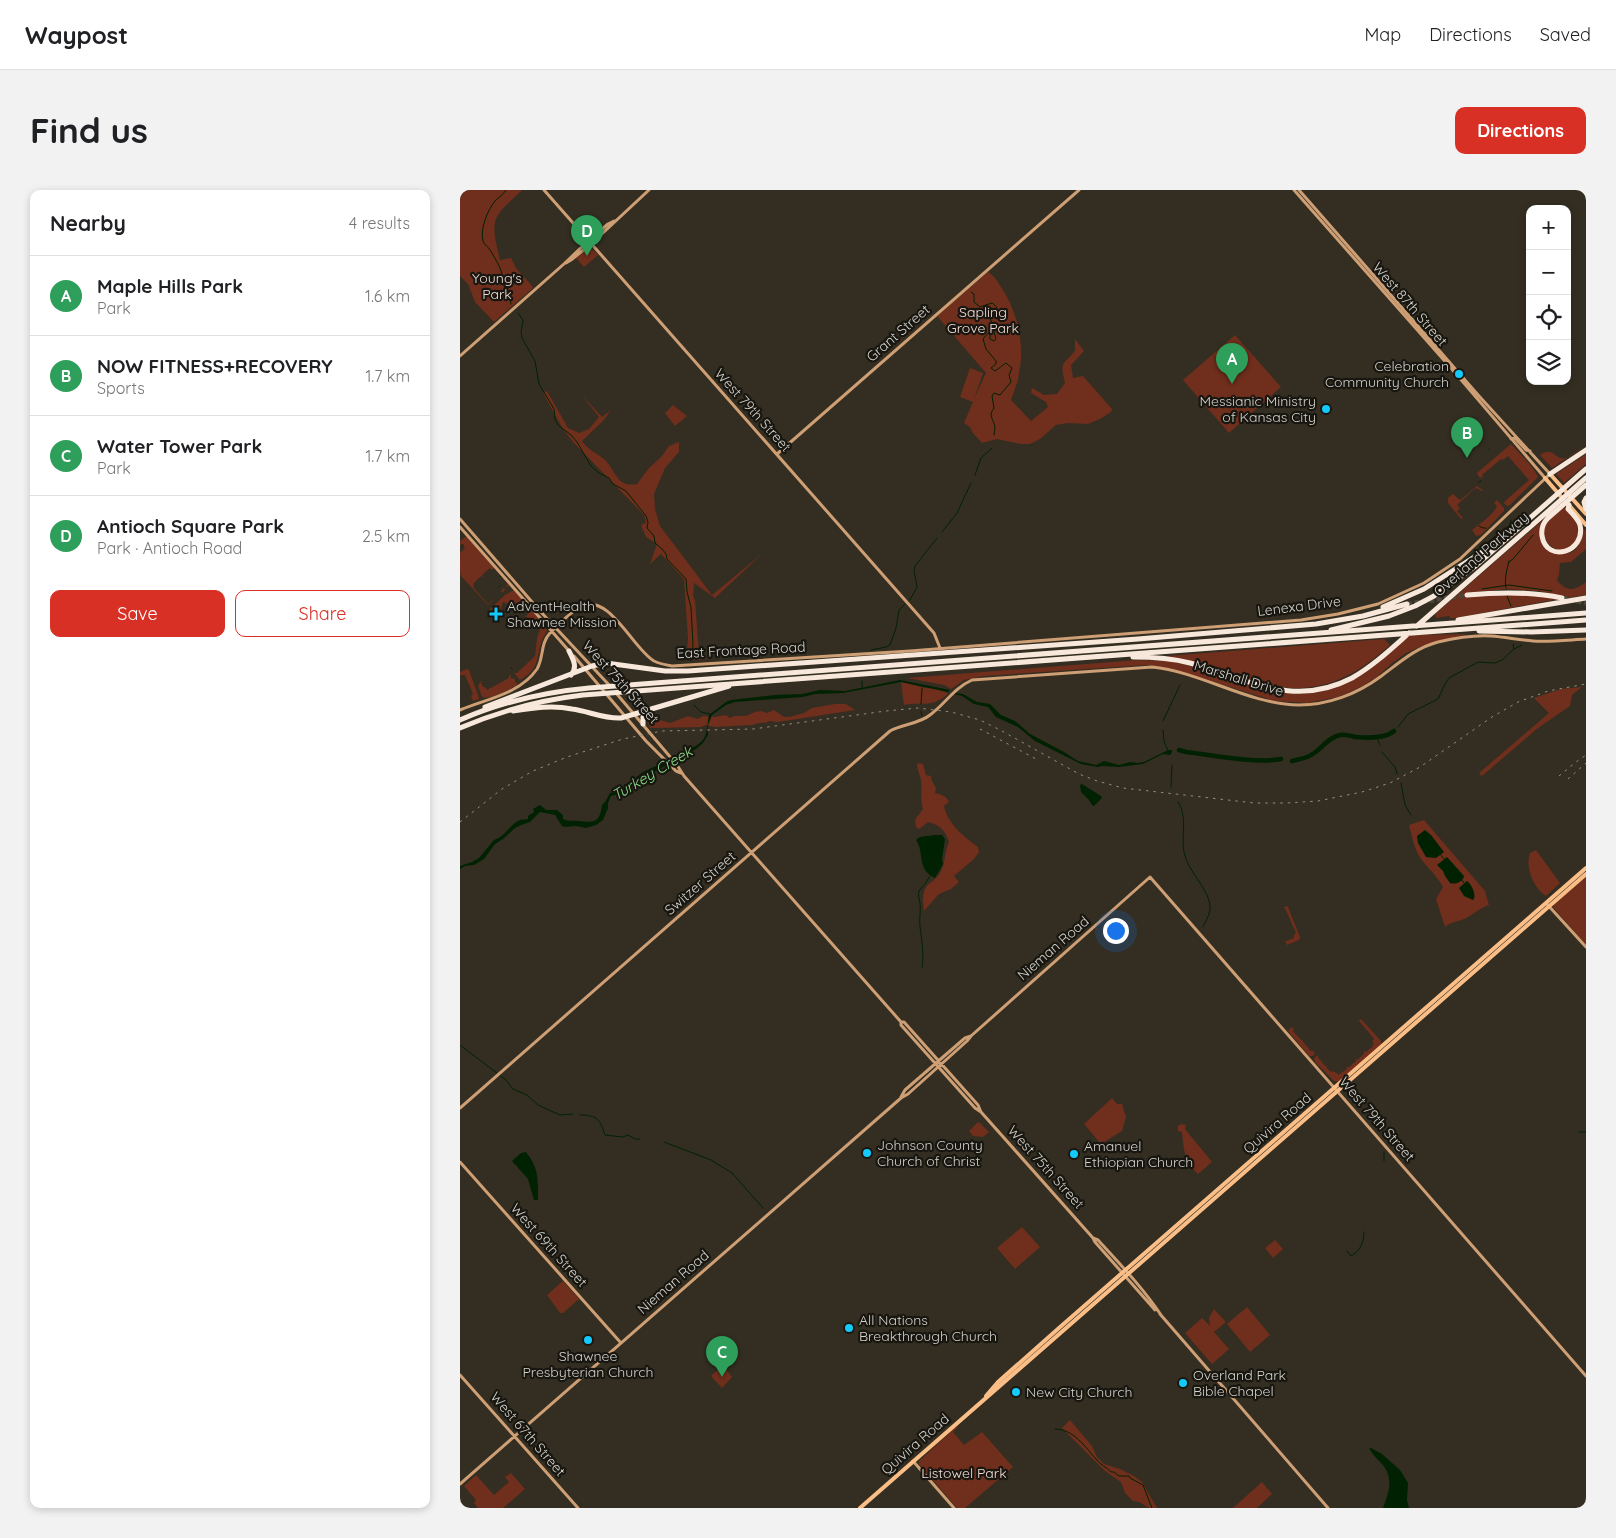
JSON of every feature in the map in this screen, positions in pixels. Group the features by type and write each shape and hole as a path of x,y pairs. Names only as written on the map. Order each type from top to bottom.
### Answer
{"highway":[{"path":"1550,474 1586,450"},
{"name":"Overland Parkway","path":"1520,527 1586,469"},
{"name":"Overland Parkway","path":"1107,656 1155,657 1181,660 1268,688 1286,691 1325,688 1347,680 1366,669 1391,648 1586,478"},
{"path":"1569,505 1568,509 1580,524 1581,537 1576,546 1570,551 1555,551 1543,541 1544,523 1586,485"},
{"path":"1586,498 1584,504 1586,509"},
{"path":"1336,621 1376,610 1416,593 1485,551 1520,527"},
{"path":"1311,634 1379,618 1434,596 1463,576 1520,527"},
{"path":"1467,595 1514,592 1562,598"},
{"path":"1440,624 1586,598"},
{"path":"479,713 480,709 592,666 606,663 665,671 688,671 1138,638 1336,621 1407,604"},
{"path":"460,720 507,703 541,695 589,688 1586,613"},
{"path":"460,728 523,705 568,696 1586,620"},
{"path":"1454,630 1531,632 1586,630"},
{"path":"569,651 575,666 570,675"},
{"path":"503,712 557,707 571,708 618,718 647,711 736,683"},
{"path":"643,724 647,711"}],"main road":[{"name":"West 87th Street","path":"1550,474 1586,514"},
{"name":"West 87th Street","path":"1545,478 1586,525"},
{"name":"Quivira Road","path":"1336,1089 1490,957 1586,868"},
{"name":"Quivira Road","path":"860,1508 1504,939 1586,874"},
{"path":"1490,957 1504,943 1504,939"}],"street":[{"name":"West 79th Street","path":"544,190 934,633 940,648"},
{"path":"460,356 565,263 610,227 614,221 649,190"},
{"name":"Grant Street","path":"777,454 1079,190"},
{"name":"West 87th Street","path":"1294,190 1545,478"},
{"name":"West 87th Street","path":"1299,190 1479,396 1550,474"},
{"path":"1511,439 1515,438 1526,450 1531,451"},
{"name":"Lenexa Drive","path":"1005,642 1066,639 1301,620 1378,604 1424,583 1460,559 1550,474"},
{"name":"West 75th Street","path":"460,520 554,629 569,651 632,725 673,768 681,773"},
{"name":"West 75th Street","path":"460,526 635,714 677,765 681,773 901,1022 904,1022 975,1108 982,1112 1094,1238 1095,1242 1328,1508"},
{"name":"East Frontage Road","path":"460,710 509,692 521,684 537,669 546,637 581,606 590,604 597,605 606,610 648,657 672,666 1005,642"},
{"name":"Marshall Drive","path":"960,686 978,679 1152,668 1179,672 1270,702 1306,705 1332,700 1356,692 1379,678 1407,656 1439,642 1465,637 1485,636 1540,641 1586,639"},
{"name":"Switzer Street","path":"460,1108 890,731 931,715 960,686"},
{"name":"West 79th Street","path":"1150,877 1586,1376"},
{"name":"Nieman Road","path":"460,1484 901,1098 908,1094 938,1064 967,1041 1150,877"},
{"path":"1548,905 1586,947"},
{"name":"West 69th Street","path":"460,1162 621,1343"},
{"name":"West 67th Street","path":"460,1375 578,1508"},
{"path":"913,1461 954,1508"}],"green space":[{"name":"Young's Park","path":"460,190 522,190 499,214 494,227 500,260 511,258 516,268 533,287 494,322 475,302 468,284 460,276"},
{"path":"590,247 598,255 584,267 576,258"},
{"name":"Sapling Grove Park","path":"988,272 997,280 1013,309 1021,341 1021,363 1018,380 1011,400 1031,421 1048,407 1046,402 1031,393 1032,388 1044,395 1057,394 1065,383 1063,364 1075,351 1075,339 1084,351 1071,365 1073,378 1083,376 1112,409 1111,412 1088,424 1068,423 1056,425 1040,439 1030,444 997,439 982,443 970,427 964,423 973,402 960,397 970,368 983,373 974,399 986,373 937,316"},
{"path":"1235,335 1281,387 1229,433 1183,380"},
{"path":"547,391 568,428 579,433 589,429 599,417 581,394 602,417 611,410 603,421 582,441 589,449 608,463 620,481 630,485 637,484 669,446 679,442 679,452 665,468 654,494 655,509 660,526 712,595 763,553 715,598 694,583 693,596 695,600 699,654 707,659 686,659 688,639 684,579 661,554 650,564 657,544 646,537 641,525 646,523 644,515 574,443 563,429 543,393"},
{"path":"673,405 687,416 675,426 665,413"},
{"path":"1511,444 1538,477 1507,506 1504,503 1505,501 1529,480 1508,456 1503,460 1501,459 1482,475 1483,478 1479,477 1477,473"},
{"path":"1544,452 1551,452 1562,458 1568,457 1552,468 1540,455"},
{"path":"1586,454 1586,464 1564,483 1556,474"},
{"path":"1477,486 1483,490 1476,488 1457,505 1461,510 1457,511 1463,518 1461,519 1448,503 1448,498 1453,494 1460,500"},
{"path":"1497,500 1504,508 1504,511 1481,535 1476,536 1472,530 1493,513 1497,506 1494,503"},
{"path":"1564,507 1575,521 1578,533 1574,546 1559,551 1545,539 1544,530 1549,519"},
{"path":"1543,520 1541,528 1545,547 1560,552 1570,553 1573,551 1581,541 1583,529 1586,531 1586,549 1571,562 1560,563 1557,580 1564,587 1571,589 1586,582 1586,595 1566,598 1538,591 1507,589 1466,593 1524,593 1559,599 1455,618 1450,618 1449,616 1436,618 1435,614"},
{"path":"468,537 509,585 501,592 508,584 494,568 492,570 490,568 482,575 483,577 481,576 473,584 473,587 488,604 499,596 488,605 460,575 462,575 460,573 460,553 465,548 462,544 460,546 460,541"},
{"path":"514,590 547,631 540,646 536,664 528,675 520,680 514,673 517,673 535,656 541,625 538,624 537,619 531,618 531,620 526,617 528,613 524,612 525,609 503,602 501,609 498,609 500,610 496,615 492,614 490,609 505,595"},
{"path":"1467,634 1422,646 1406,653 1361,687 1338,697 1307,703 1274,701 1173,669 1147,665 984,676 964,680 951,689 944,685 907,678 1137,660 1170,661 1271,692 1298,694 1318,692 1340,685 1365,673 1410,635"},
{"path":"1384,639 1390,645 1365,665 1339,679 1311,687 1295,688 1268,685 1167,656"},
{"path":"467,669 479,698 473,701 471,696 473,694 465,675 460,675 460,672"},
{"path":"510,675 512,679 514,678 517,685 494,696 482,697 478,686 481,681 483,687 487,690 509,678"},
{"path":"901,682 948,694 942,699 927,704 904,705"},
{"path":"1582,687 1572,695 1570,706 1538,728 1482,776 1479,773 1549,713 1534,698 1561,689"},
{"path":"846,704 855,710 753,725 650,728 648,723 656,719 670,723 688,716 698,719 703,716 726,715 730,718 746,716 761,711 767,713 774,710 784,717 789,717 804,713 812,708"},
{"path":"919,763 923,764 926,775 931,776 936,788 935,793 947,798 949,802 944,806 952,824 978,847 979,852 974,859 954,876 959,882 951,889 939,894 924,911 923,899 926,887 940,873 949,842 944,831 936,825 928,822 919,829 916,827 915,820 923,809 921,780 917,766"},
{"path":"1424,820 1485,891 1489,905 1467,918 1445,927 1436,899 1443,887 1421,859 1409,825"},
{"path":"1536,850 1560,883 1546,896 1537,888 1529,871 1530,853"},
{"path":"1586,876 1586,945 1553,907 1554,904"},
{"path":"1286,906 1300,937 1299,940 1287,945 1285,940 1294,938 1296,933 1285,908 1283,908"},
{"path":"1361,1019 1381,1041 1381,1045 1339,1082 1334,1081 1315,1062 1314,1058 1318,1055 1331,1072 1338,1075 1347,1069 1346,1067 1349,1067 1356,1061 1355,1059 1357,1060 1374,1043 1372,1042 1374,1039 1367,1030 1359,1021 1357,1022"},
{"path":"1291,1027 1311,1051 1315,1053 1313,1056 1309,1056 1288,1031"},
{"path":"1112,1098 1117,1104 1122,1104 1126,1117 1122,1131 1101,1144 1084,1124"},
{"path":"978,1122 989,1132 983,1137 973,1136 969,1131"},
{"path":"1181,1124 1186,1125 1185,1129 1212,1162 1198,1174 1186,1155 1182,1132 1178,1131 1178,1126"},
{"path":"1022,1227 1040,1247 1015,1269 997,1248"},
{"path":"1275,1240 1283,1249 1273,1258 1265,1248"},
{"path":"563,1281 579,1299 563,1313 560,1313 547,1295"},
{"path":"1247,1307 1270,1335 1250,1352 1227,1324"},
{"path":"1214,1309 1225,1323 1214,1332 1229,1349 1212,1364 1185,1333 1202,1318 1210,1326 1209,1318"},
{"path":"723,1365 732,1377 722,1388 711,1376"},
{"path":"1070,1420 1092,1446 1097,1457 1104,1464 1120,1469 1142,1482 1157,1508 1149,1508 1133,1501 1125,1493 1121,1482 1105,1471 1062,1428"},
{"name":"Listowel Park","path":"957,1426 953,1432 964,1445 982,1432 1013,1467 965,1508 957,1508 919,1464 919,1461"},
{"path":"511,1473 525,1489 503,1508 478,1508 474,1503 476,1500 464,1486 476,1475 494,1495 509,1482 505,1477"},
{"path":"1262,1482 1272,1494 1257,1508 1233,1508"}],"water":[{"path":"900,680 950,690 948,692 901,682 843,693 735,702 726,705 712,715 708,725 708,735 703,743 696,749 632,784 622,793 611,796 603,820 596,825 586,828 576,826 565,827 562,826 555,815 540,812 530,822 515,828 495,844 484,859 474,865 465,866 460,869 460,866 479,858 494,840 516,822 528,819 528,816 534,812 533,809 540,805 546,810 557,810 563,815 565,820 589,822 596,820 600,815 602,805 610,793 621,791 645,771 682,754 702,741 706,732 709,715 726,702 774,695 802,694 820,690 845,691"},
{"path":"954,694 963,694 977,702 990,704 1001,715 1015,721 1030,734 1078,761 1096,765 1104,761 1119,765 1130,762 1144,762 1168,750 1172,750 1172,752 1170,755 1163,754 1143,764 1098,767 1081,764 1035,741 1018,727 996,717 988,707 974,704 962,696"},
{"path":"1082,784 1101,796 1102,798 1094,806 1081,792 1080,785"},
{"path":"1425,830 1444,852 1436,858 1426,857 1418,843 1417,836"},
{"path":"942,835 945,839 943,864 935,878 925,870 916,840 920,837"},
{"path":"1447,857 1464,876 1462,880 1454,884 1450,883 1437,865"},
{"path":"1467,881 1473,890 1473,900 1464,896 1459,888"},
{"path":"526,1152 536,1169 538,1200 534,1200 528,1179 512,1161 521,1153"},
{"path":"1369,1448 1382,1454 1400,1470 1408,1483 1407,1500 1409,1508 1383,1508 1389,1485 1388,1475 1386,1469"}],"waterway":[{"path":"506,190 489,210 483,226 482,236 500,268 501,278 511,304"},
{"path":"971,292 974,294 974,302 980,307 992,303 998,310 996,316 992,315 990,317 996,339 994,341 990,339 990,334 988,333 983,339 986,349 996,361 996,364 991,368 995,371 1006,363 1012,368 1009,375 1011,382 1000,395 994,393 992,396 994,408 991,415 995,427 994,435"},
{"path":"518,313 523,320 522,338 535,361 539,384 554,409 558,425 577,442 591,466 609,478 613,484 626,491 646,516 647,528 654,536 655,543 686,579 691,607 693,645 691,661"},
{"path":"975,475 981,458 992,448"},
{"path":"942,532 957,513 971,483"},
{"path":"1510,526 1511,520"},
{"path":"1462,562 1510,525"},
{"path":"1479,526 1486,528"},
{"path":"1508,563 1533,535"},
{"path":"910,600 917,587 915,566 937,538"},
{"path":"1506,588 1509,561"},
{"path":"1482,589 1509,585 1552,591"},
{"path":"1507,596 1511,606"},
{"path":"871,650 890,645 896,628 899,610 905,604"},
{"name":"Turkey Creek","path":"1513,644 1514,649"},
{"name":"Turkey Creek","path":"1398,727 1408,714 1438,699 1449,678 1478,662 1495,663 1502,660 1514,649 1522,645"},
{"path":"862,681 862,687"},
{"path":"1163,721 1180,685"},
{"path":"921,704 922,688"},
{"path":"694,705 701,712 710,714"},
{"path":"921,711 922,716"},
{"path":"1163,730 1164,741 1168,751"},
{"name":"Turkey Creek","path":"1292,761 1315,753 1335,736 1376,737 1390,734 1394,731"},
{"path":"1376,736 1380,745"},
{"name":"Turkey Creek","path":"1179,750 1247,760 1281,759"},
{"path":"1382,752 1395,767 1397,774"},
{"path":"1171,787 1172,765"},
{"path":"1401,783 1405,805 1411,815"},
{"path":"1178,802 1183,814 1183,846 1186,859 1206,892 1210,905 1209,914 1203,927"},
{"path":"1441,855 1444,859"},
{"path":"922,968 923,952 919,891 930,876"},
{"path":"460,1045 506,1080 513,1089 527,1095 538,1105 560,1115 573,1114"},
{"path":"580,1115 595,1117 602,1126 605,1135 623,1137 628,1135 635,1139 640,1139"},
{"path":"1579,1132 1586,1132"},
{"path":"664,1142 711,1160 732,1173 763,1208"},
{"path":"1384,1152 1384,1161"},
{"path":"1347,1251 1351,1256 1357,1252 1362,1243 1364,1232"},
{"path":"1055,1429 1073,1435 1111,1472 1119,1476 1129,1476 1143,1485 1152,1508"}],"tunnel":[{"path":"1407,604 1467,595"},
{"path":"1562,598 1586,603"}],"railway":[{"path":"460,822 502,789 533,771 567,757 623,739 662,731 753,729 918,708 951,712 980,720 1079,774 1123,788 1254,803 1318,801 1362,792 1390,783 1420,767 1492,717 1518,702 1548,691 1586,684"},
{"path":"980,729 1036,759"},
{"path":"1559,776 1586,755"},
{"path":"1568,779 1586,763"}],"place":[{"name":"Antioch Square Park","path":"587,256"},
{"name":"Celebration Community Church","path":"1459,374"},
{"name":"Maple Hills Park","path":"1232,384"},
{"name":"Messianic Ministry of Kansas City","path":"1326,409"},
{"name":"NOW FITNESS+RECOVERY","path":"1467,458"},
{"name":"AdventHealth Shawnee Mission","path":"496,614"},
{"name":"Johnson County Church of Christ","path":"867,1153"},
{"name":"Amanuel Ethiopian Church","path":"1074,1154"},
{"name":"All Nations Breakthrough Church","path":"849,1328"},
{"name":"Shawnee Presbyterian Church","path":"588,1340"},
{"name":"Water Tower Park","path":"722,1377"},
{"name":"Overland Park Bible Chapel","path":"1183,1383"},
{"name":"New City Church","path":"1016,1392"}]}
